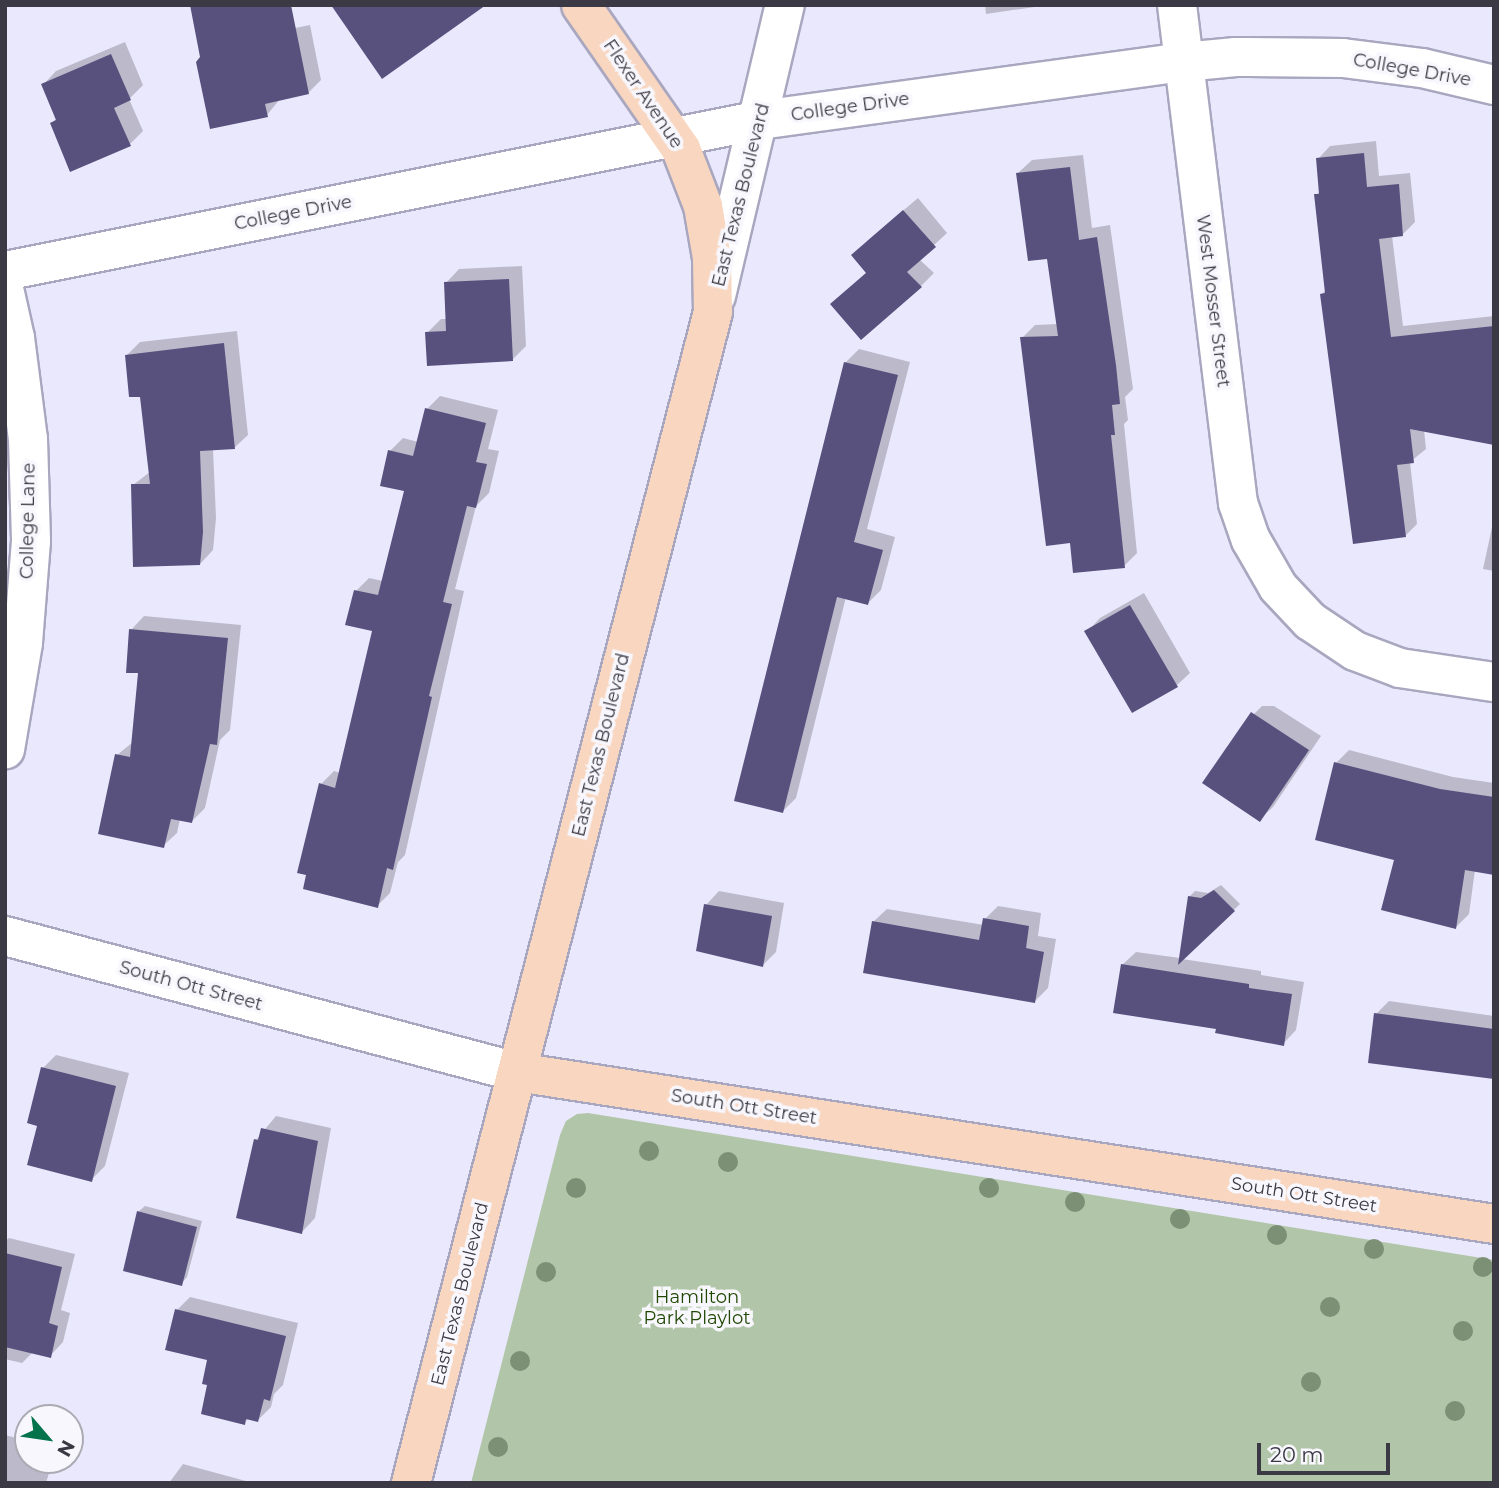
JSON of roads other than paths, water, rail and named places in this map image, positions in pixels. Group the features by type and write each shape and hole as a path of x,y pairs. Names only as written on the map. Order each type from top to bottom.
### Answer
{"street":[{"name":"Flexer Avenue","path":"581,5 675,137 703,206 712,258 713,312"},
{"name":"East Texas Boulevard","path":"411,1483 713,312 785,5"},
{"name":"West Mosser Street","path":"1177,5 1238,503 1251,540 1278,587 1310,621 1355,651 1400,668 1494,682"},
{"name":"College Drive","path":"5,271 760,120 1183,62 1236,57 1343,58 1422,68 1494,85"},
{"name":"College Lane","path":"5,293 15,338 29,439 31,541 23,643 5,749"},
{"name":"South Ott Street","path":"5,936 517,1072 1494,1224"}],"park label":[{"name":"Hamilton Park Playlot","path":"697,1308"}]}
